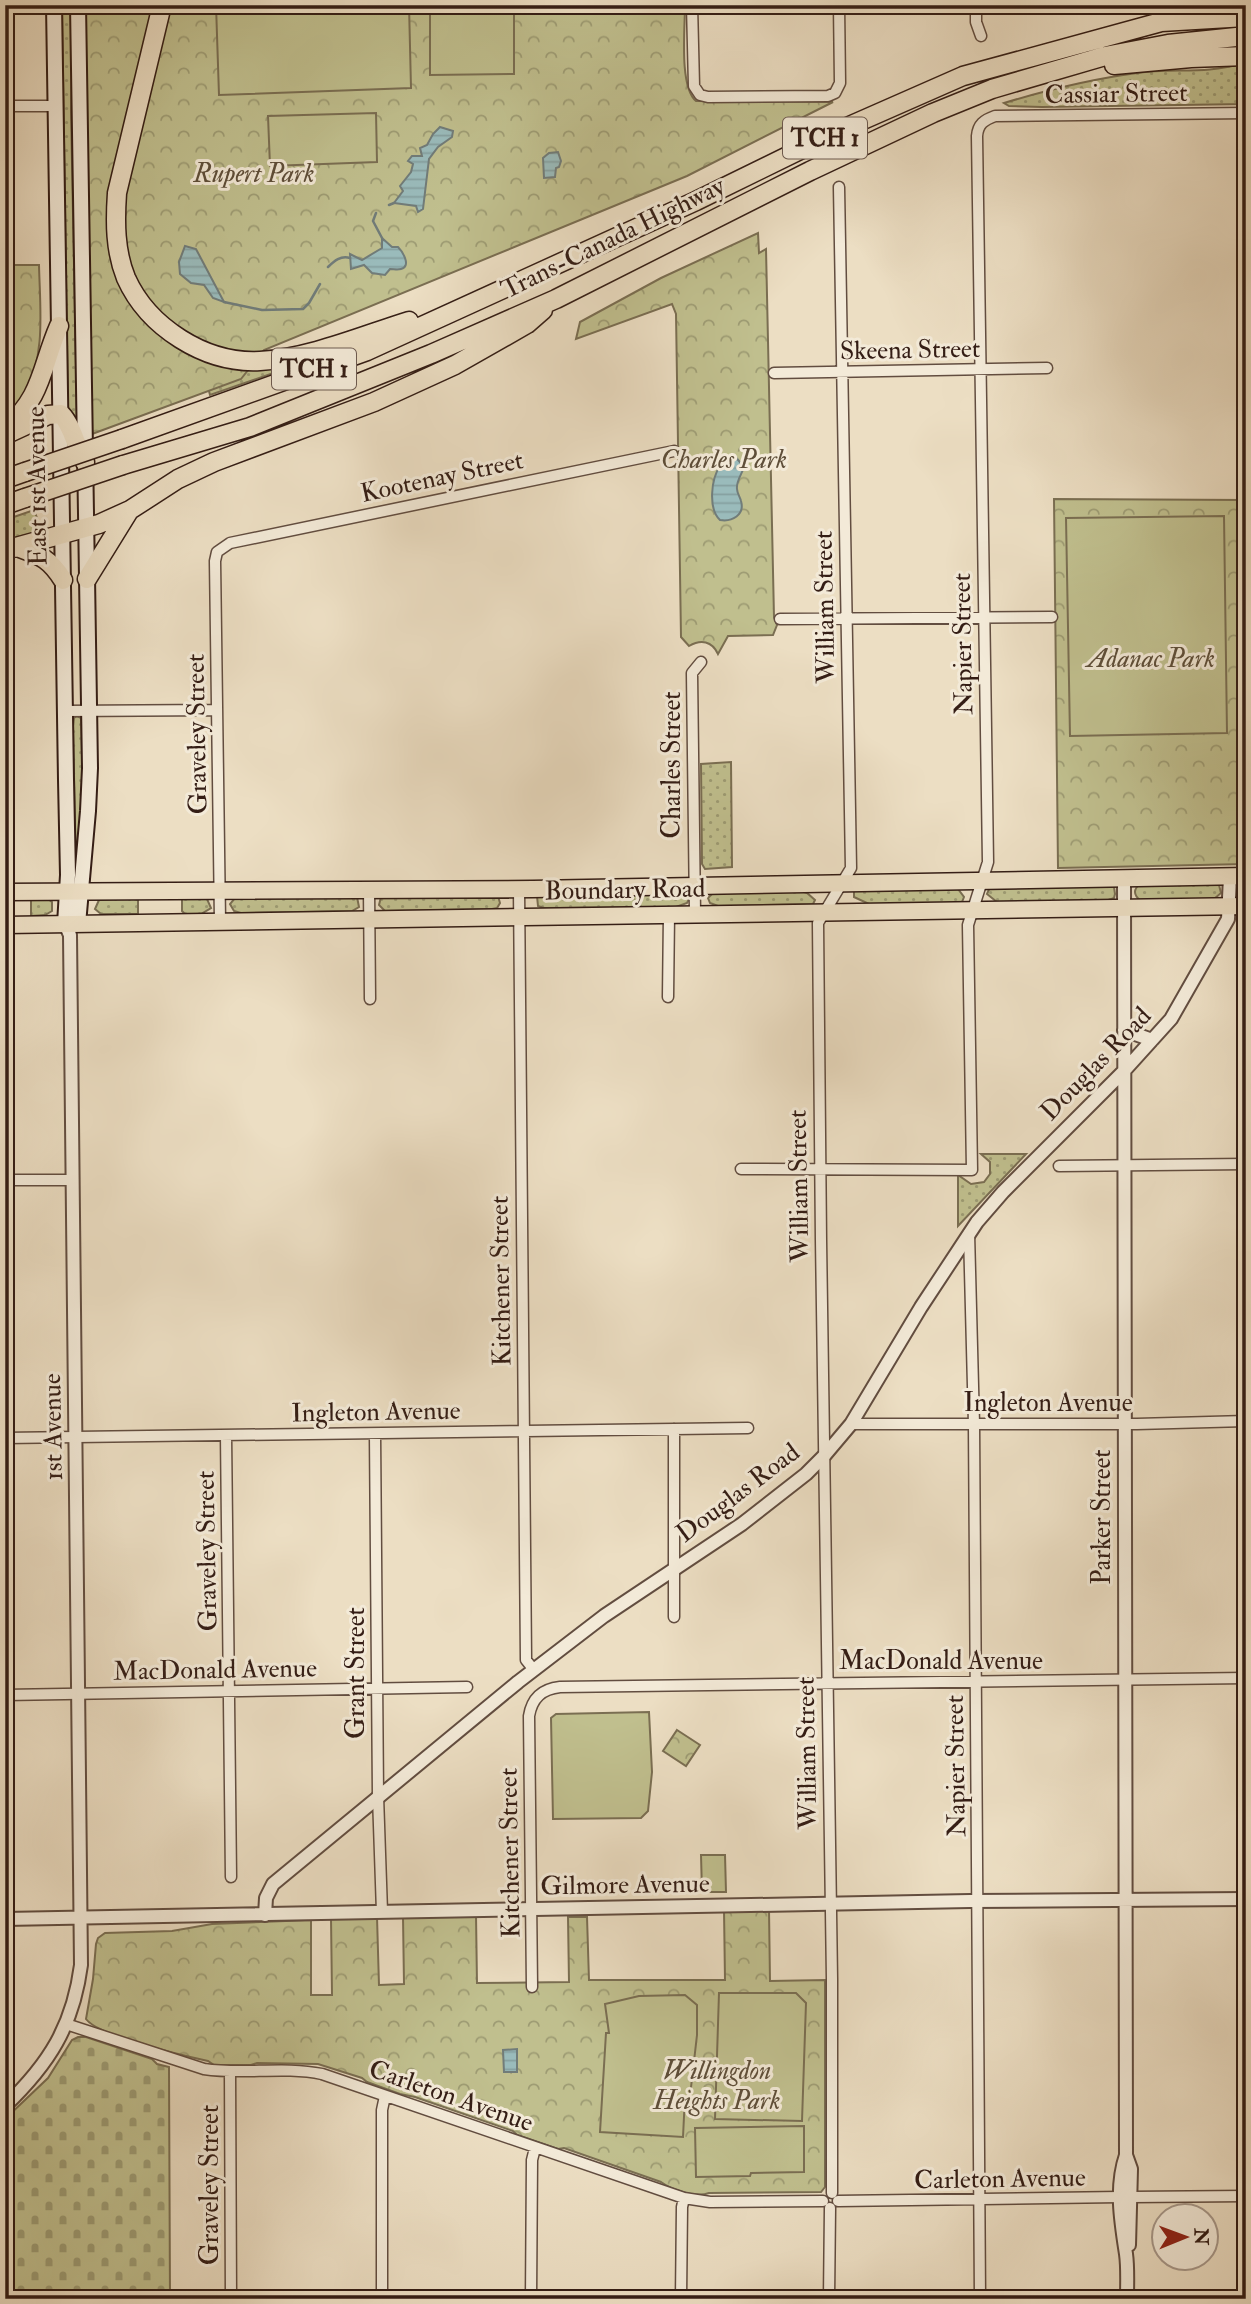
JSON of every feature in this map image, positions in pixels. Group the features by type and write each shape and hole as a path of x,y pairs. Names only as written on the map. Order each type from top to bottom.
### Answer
{"highway":[{"path":"162,5 122,169 115,218 117,243 126,276 137,298 160,324 200,350 219,356 258,361 296,356 330,346 502,289"},
{"path":"1161,22 1202,7 1219,5"},
{"name":"Trans-Canada Highway","path":"5,479 367,351 719,190 846,127 963,76 1161,22 1246,17"},
{"name":"Trans-Canada Highway","path":"5,505 250,426 420,359 556,299 797,177 933,113 992,89 1105,56 1168,44 1246,36"},
{"path":"1045,74 1164,60 1246,56"},
{"path":"11,549 62,536 130,510 178,479 202,468 374,402 455,365 527,324 556,299"},
{"path":"5,429 30,403 39,387 49,349 59,326"},
{"path":"5,435 48,415 61,414 70,426 75,444 85,462"},
{"path":"87,579 130,510"},
{"path":"11,549 41,555 63,580"}],"main road":[{"name":"East 1st Avenue","path":"54,5 65,711 74,891"},
{"name":"East 1st Avenue","path":"71,928 74,891 88,811 89,712 78,5"},
{"name":"Boundary Road","path":"5,892 519,889 1238,877"},
{"name":"Boundary Road","path":"5,925 71,928 220,921 1238,906"}],"street":[{"path":"692,5 694,86 700,95 828,96 836,92 840,83 839,5"},
{"path":"976,5 976,22 981,36"},
{"path":"5,106 55,106"},
{"name":"Cassiar Street","path":"988,119 1008,116 1246,113"},
{"name":"Napier Street","path":"820,1169 972,1170 968,925 988,862 977,136 979,126 988,119"},
{"name":"William Street","path":"829,2299 831,1904 818,923 851,868 839,187"},
{"name":"Skeena Street","path":"774,373 1047,368"},
{"name":"Kootenay Street","path":"220,548 230,543 674,451"},
{"name":"Graveley Street","path":"220,548 215,561 220,921"},
{"path":"780,619 1052,617"},
{"name":"Charles Street","path":"695,913 692,673 701,662"},
{"path":"65,711 217,709"},
{"name":"Douglas Road","path":"265,1915 266,1898 273,1884 378,1796 604,1616 742,1524 806,1474 824,1456 851,1424 969,1233 1003,1192 1124,1071 1171,1019 1238,906 1238,877"},
{"name":"Parker Street","path":"1124,879 1126,2155 1121,2169 1126,2197 1123,2239 1127,2299"},
{"path":"369,889 370,999"},
{"name":"Kitchener Street","path":"519,889 526,1660 534,1670"},
{"path":"668,914 668,997"},
{"name":"1st Avenue","path":"71,928 81,1919"},
{"path":"1125,1030 1153,1040"},
{"path":"1097,1097 1124,1101"},
{"path":"1059,1166 1246,1164"},
{"path":"741,1169 820,1169"},
{"path":"5,1180 73,1180"},
{"name":"Napier Street","path":"969,1233 974,1424 979,1901 980,2299"},
{"name":"Ingleton Avenue","path":"851,1424 1246,1420"},
{"name":"Ingleton Avenue","path":"5,1438 748,1428"},
{"path":"674,1429 674,1617"},
{"name":"Grant Street","path":"375,1434 378,1796 382,1912"},
{"name":"Graveley Street","path":"226,1435 231,1877"},
{"name":"MacDonald Avenue","path":"552,1688 1246,1678"},
{"name":"MacDonald Avenue","path":"5,1695 467,1687"},
{"name":"Kitchener Street","path":"532,1987 529,1716 531,1705 537,1696 552,1688"},
{"name":"Gilmore Avenue","path":"5,1919 979,1901 1246,1899"},
{"path":"5,2106 41,2069 66,2024 78,1983 81,1919"},
{"name":"Carleton Avenue","path":"66,2024 185,2064 215,2071 309,2071 684,2198 710,2202 1246,2196"},
{"name":"Graveley Street","path":"230,2071 231,2299"},
{"path":"382,2299 382,2110 385,2096"},
{"path":"531,2299 532,2160 535,2148"},
{"path":"681,2299 684,2198"}],"green space":[{"path":"62,5 73,5 71,112 77,418 68,410"},
{"name":"Rupert Park","path":"84,5 685,5 685,71 691,94 696,101 833,102 687,176 264,350 241,379 92,434"},
{"path":"216,5 409,5 411,88 219,95"},
{"path":"430,5 514,5 514,74 430,75"},
{"path":"1246,64 1246,104 1042,107 1009,106 1004,103 1120,75 1214,69"},
{"path":"376,113 377,162 270,166 268,116"},
{"name":"Charles Park","path":"758,233 759,253 766,249 774,617 777,625 773,635 728,636 718,654 709,644 698,642 689,646 681,637 676,314 672,304 576,339 580,322 661,278"},
{"path":"5,265 39,265 41,315 39,347 32,379 21,402 5,421"},
{"path":"200,357 237,370 285,369 210,395"},
{"name":"Adanac Park","path":"1054,499 1246,500 1246,864 1058,868"},
{"path":"34,510 42,531 5,540 5,520"},
{"path":"1224,516 1227,733 1070,736 1066,518"},
{"path":"77,716 81,718 83,794 76,875 73,726"},
{"path":"731,762 732,867 705,869 702,864 701,764"},
{"path":"1215,882 1221,893 1214,899 1141,901 1135,892 1141,883"},
{"path":"1110,884 1114,887 1115,894 1114,898 1109,900 997,902 987,894 990,887"},
{"path":"795,889 807,893 815,900 813,904 718,906 710,903 708,898 713,893"},
{"path":"854,889 958,889 964,897 962,902 957,904 869,904 854,897"},
{"path":"688,894 687,903 676,907 544,908 538,906 537,896"},
{"path":"498,896 500,903 497,908 492,909 385,911 379,905 381,897"},
{"path":"184,897 207,899 211,908 201,914 185,914 182,911"},
{"path":"357,897 359,907 352,911 241,913 234,911 230,904 235,898"},
{"path":"31,899 48,899 52,902 52,911 45,915 31,916"},
{"path":"99,900 138,900 138,914 101,914 95,909"},
{"path":"981,1154 1026,1154 958,1226 958,1175 971,1184 984,1182 990,1174 990,1162"},
{"path":"649,1712 652,1772 648,1811 641,1818 553,1819 551,1718 556,1714"},
{"path":"677,1730 700,1745 686,1766 663,1751"},
{"path":"701,1855 725,1855 726,1892 702,1892"},
{"name":"Willingdon Heights Park","path":"724,1910 769,1910 770,1981 825,1980 825,2187 821,2192 698,2195 684,2192 318,2064 214,2065 107,2032 86,2019 96,1944 98,1938 105,1933 172,1931 212,1924 311,1920 311,1995 332,1995 331,1918 377,1917 379,1985 404,1984 403,1917 476,1915 477,1983 569,1982 568,1917 587,1917 589,1980 725,1980"},
{"path":"719,1993 796,1993 806,2003 802,2121 715,2119"},
{"path":"685,1995 697,2005 697,2035 690,2096 685,2096 683,2137 600,2132 606,2033 609,2033 605,2004 639,1996"},
{"path":"86,2037 169,2067 170,2299 5,2299 5,2119 48,2078 72,2040"},
{"path":"804,2126 804,2172 696,2177 695,2128"}],"water":[{"path":"440,127 453,131 452,137 438,147 429,159 423,209 418,212 416,206 394,203 403,191 400,186 411,172 413,164 408,161 412,156 422,156 420,148 427,145"},
{"path":"558,152 561,161 556,168 555,177 544,178 543,158 549,153"},
{"path":"382,238 392,247 400,249 405,258 404,267 390,269 385,275 372,273 364,265 351,269 350,254 362,260 382,248"},
{"path":"185,246 196,249 224,302 213,298 204,285 191,283 180,274 179,262"},
{"path":"734,455 744,467 737,486 742,506 733,519 720,520 712,502 713,486 720,466"},
{"path":"517,2049 517,2072 504,2072 503,2050"}],"waterway":[{"path":"389,205 394,203"},
{"path":"376,213 373,221 382,238"},
{"path":"328,267 341,258 350,258"},
{"path":"224,302 262,310 303,309 320,284"}]}
